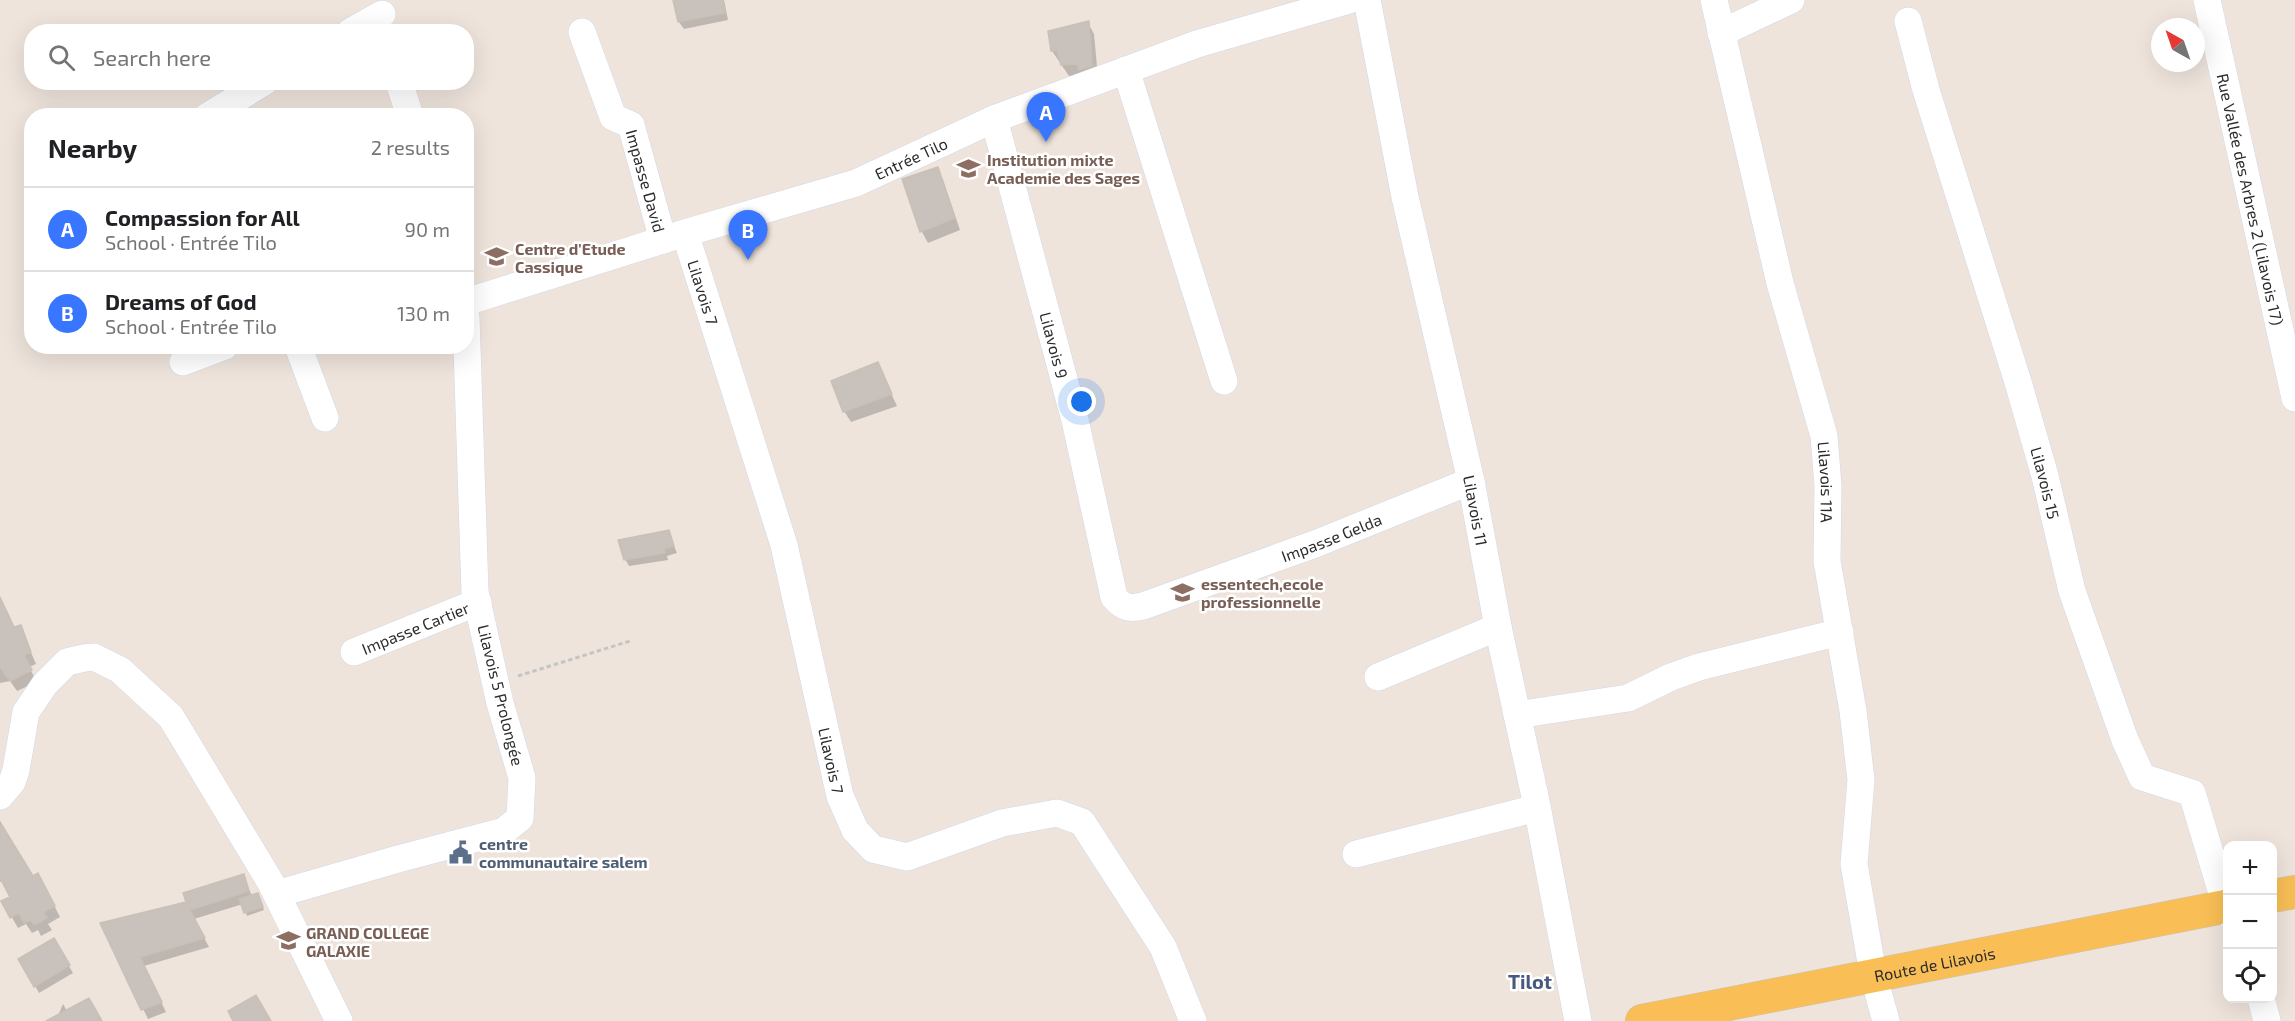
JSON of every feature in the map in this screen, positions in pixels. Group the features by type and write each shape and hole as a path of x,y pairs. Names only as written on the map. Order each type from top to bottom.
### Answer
{"main road":[{"path":"2277,895 2295,892"},
{"name":"Route de Lilavois","path":"1642,1021 1873,974 2223,909"}],"street":[{"name":"Entrée Tilo","path":"474,299 674,236 856,183 994,119 1126,70 1197,44 1349,0"},
{"name":"Lilavois 11","path":"1367,0 1405,197 1471,481 1498,627 1537,808 1578,1021"},
{"name":"Lilavois 11A","path":"1714,0 1780,283 1824,436 1828,486 1827,561 1853,711 1861,780 1854,864 1873,974 1886,1021"},
{"path":"1722,33 1791,0"},
{"name":"Rue Vallée des Arbres 2 (Lilavois 17)","path":"2207,0 2295,398"},
{"path":"365,24 382,15"},
{"name":"Lilavois 15","path":"1908,21 1926,90 2018,382 2045,476 2072,591 2126,740 2142,777 2192,793 2223,895"},
{"name":"Impasse David","path":"582,32 613,117 632,125 674,236"},
{"path":"1126,70 1224,381"},
{"path":"221,108 251,90"},
{"path":"402,90 407,108"},
{"name":"Lilavois 9","path":"994,119 1075,420 1114,597 1121,606"},
{"name":"Lilavois 7","path":"674,236 784,545 840,796 855,830 873,849 907,857 1002,824 1057,813 1082,822 1163,947 1193,1021"},
{"path":"183,362 204,354"},
{"path":"301,354 325,418"},
{"name":"Lilavois 5 Prolongée","path":"274,889 504,831 520,818 522,778 496,683 475,592 467,354"},
{"name":"Impasse Gelda","path":"1121,606 1132,608 1143,606 1315,544 1471,481"},
{"name":"Impasse Cartier","path":"354,652 478,602"},
{"path":"1378,677 1498,627"},
{"path":"1517,715 1628,698 1671,677 1699,667 1839,632"},
{"path":"0,796 12,782 16,770 26,712 45,684 67,662 94,657 120,670 171,717 274,889 339,1021"},
{"path":"1356,854 1537,808"},
{"path":"2262,1003 2267,1021"}],"path":[{"path":"496,683 630,641"}],"building":[{"path":"673,0 723,0 725,13 678,22"},
{"path":"1089,21 1092,66 1079,70 1077,64 1061,65 1057,51 1051,51 1048,31"},
{"path":"938,167 955,218 920,232 902,179"},
{"path":"878,362 892,394 843,412 831,381"},
{"path":"669,530 674,546 664,549 665,553 624,560 618,540"},
{"path":"0,597 14,627 21,625 31,652 24,655 32,670 10,681 0,667"},
{"path":"0,822 33,876 38,873 55,906 43,912 47,918 34,925 31,920 24,923 19,913 10,918 1,901 10,897 0,878"},
{"path":"244,874 249,891 190,910 205,938 140,957 162,1002 141,1010 100,923 186,902 183,893"},
{"path":"258,893 263,907 244,913 239,899"},
{"path":"54,938 70,965 34,987 18,959"},
{"path":"256,995 271,1021 233,1021 228,1011"},
{"path":"89,998 102,1021 46,1021"}],"place":[{"name":"Compassion for All","path":"1046,142"},
{"name":"Institution mixte Academie des Sages","path":"969,168"},
{"name":"Centre d'Etude Cassique","path":"497,257"},
{"name":"Dreams of God","path":"748,260"},
{"name":"essentech,ecole professionnelle","path":"1183,592"},
{"name":"centre communautaire salem","path":"461,852"},
{"name":"GRAND COLLEGE GALAXIE","path":"288,941"}],"district":[{"name":"Tilot","path":"1530,981"}]}
